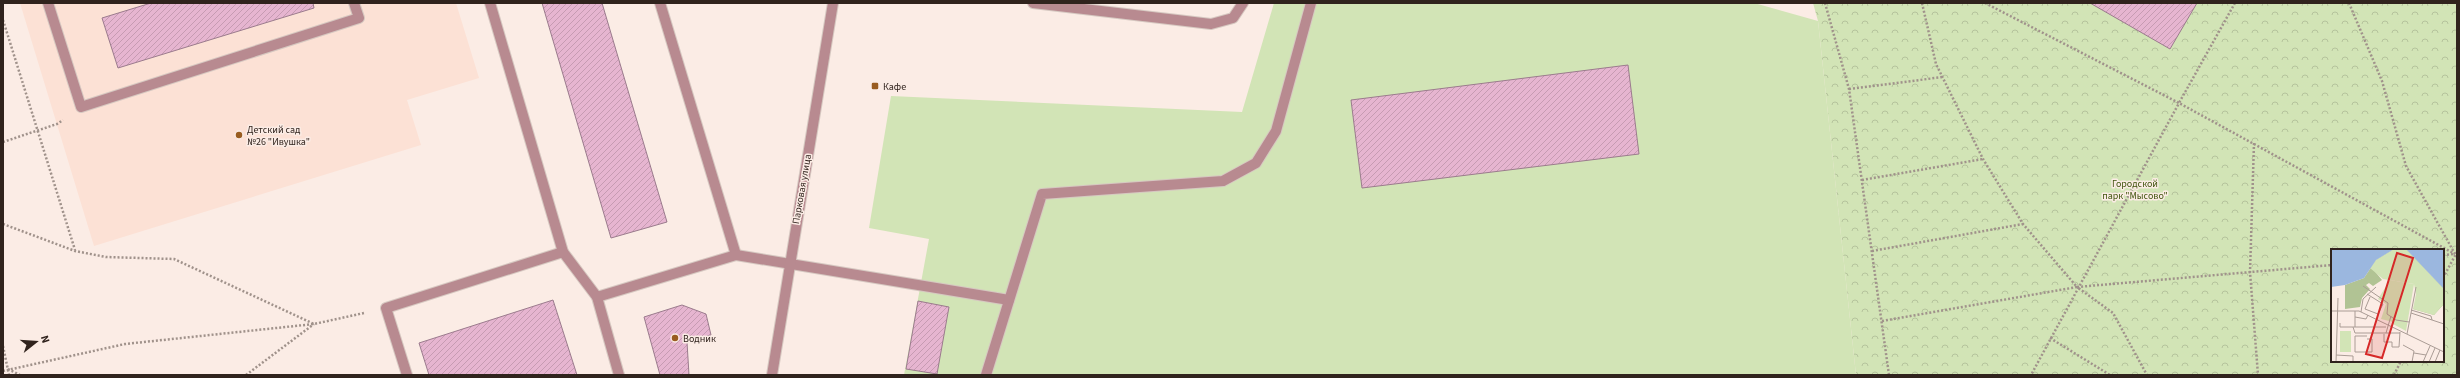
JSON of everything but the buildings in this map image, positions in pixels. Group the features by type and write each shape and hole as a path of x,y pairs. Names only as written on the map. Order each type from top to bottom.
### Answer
{"street":[{"path":"48,3 81,107 359,18 354,3"},
{"path":"490,3 563,252 597,297 618,375"},
{"path":"660,3 736,255"},
{"name":"Парковая улица","path":"772,375 788,264 833,3"},
{"path":"1033,3 1211,24 1233,18 1243,3"},
{"path":"986,375 1042,194 1223,181 1256,163 1276,131 1311,3"},
{"path":"407,375 386,308 563,252"},
{"path":"597,297 736,255 1009,300"}],"path":[{"path":"1825,3 1849,88 1889,375"},
{"path":"1922,3 1936,64 1983,159 2023,224 2077,287 2113,313 2147,375"},
{"path":"1985,3 2179,103 2456,253"},
{"path":"2031,375 2077,287 2235,3"},
{"path":"2349,3 2382,81 2406,166 2456,253"},
{"path":"3,20 75,250"},
{"path":"1849,88 1943,77"},
{"path":"3,142 57,124 81,107"},
{"path":"2254,143 2250,272 2258,375"},
{"path":"1862,180 1983,159"},
{"path":"3,224 75,250 106,257 174,259 314,324"},
{"path":"1872,251 2023,224"},
{"path":"2444,255 2456,253"},
{"path":"2444,276 2456,253"},
{"path":"1882,320 2077,287 2331,265"},
{"path":"3,371 125,344 314,324 386,308"},
{"path":"246,375 314,324"},
{"path":"2050,338 2110,375"},
{"path":"3,346 9,375"},
{"path":"2394,375 2400,362"},
{"path":"8,369 20,375"}],"shaded area":[{"name":"Детский сад №26 \"Ивушка\"","path":"20,3 456,3 479,78 407,100 421,145 94,246"}],"green space":[{"path":"1274,3 1754,3 1818,21 1856,375 904,375 929,239 869,228 891,96 1242,112"},
{"name":"Городской парк \"Мысово\"","path":"1813,3 2457,3 2457,375 1856,375 1818,21"}],"place":[{"name":"Кафе","path":"875,86"},
{"name":"Детский сад №26 \"Ивушка\"","path":"239,135"},
{"name":"Водник","path":"675,338"}]}
